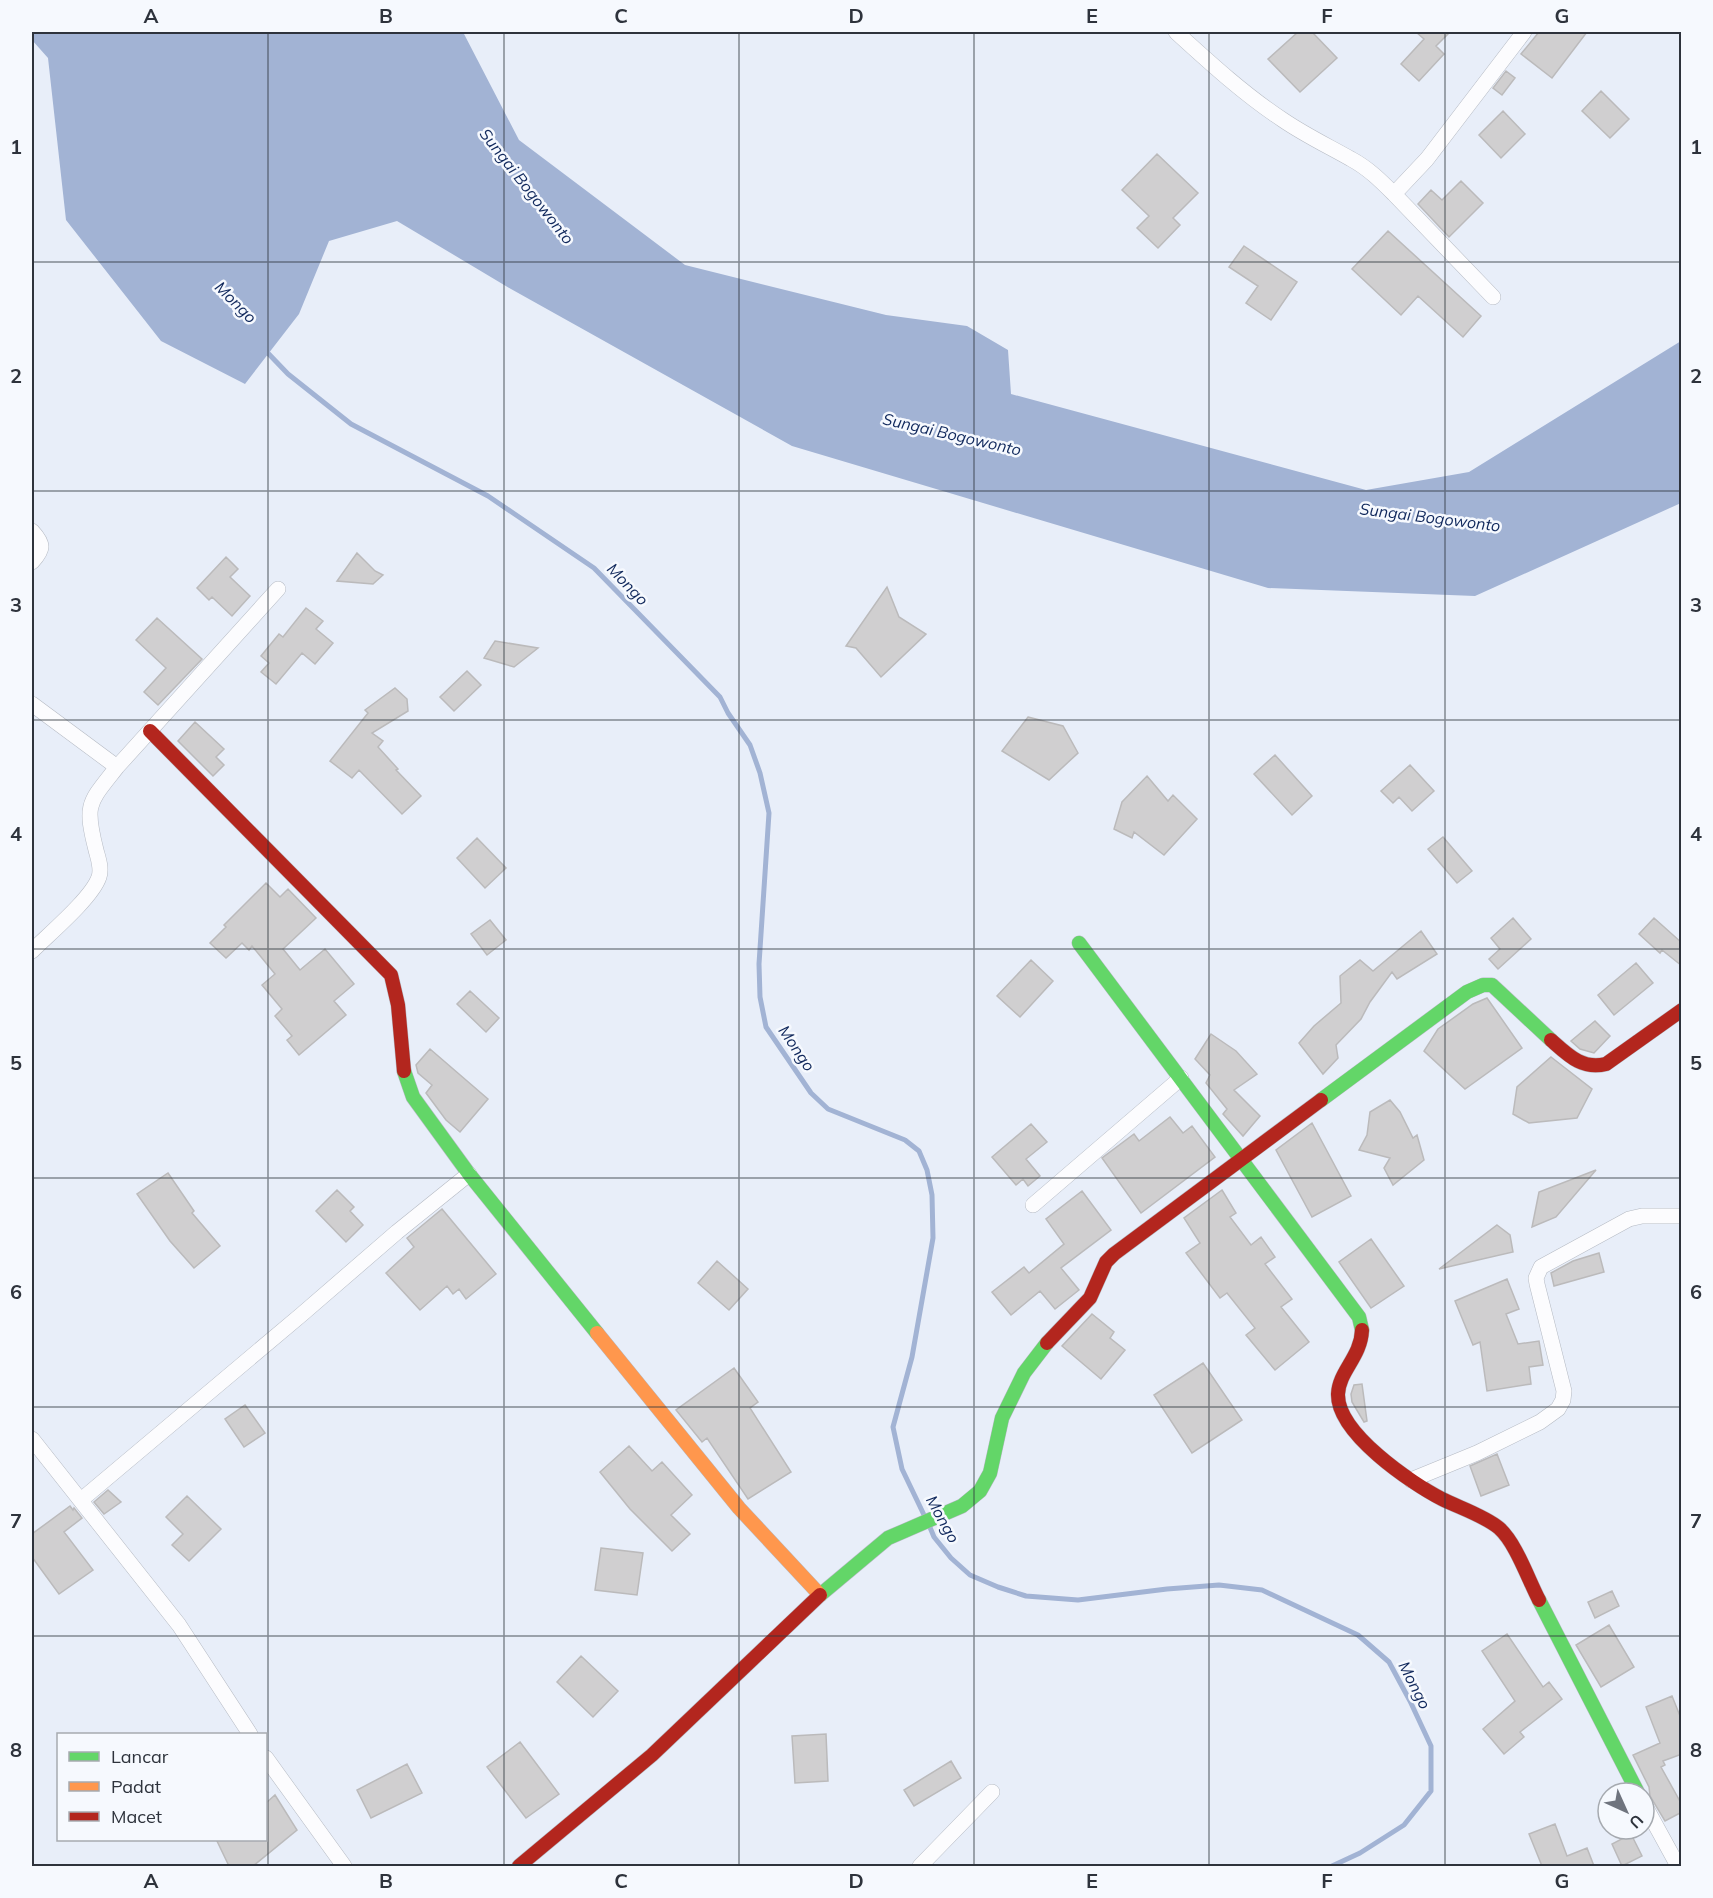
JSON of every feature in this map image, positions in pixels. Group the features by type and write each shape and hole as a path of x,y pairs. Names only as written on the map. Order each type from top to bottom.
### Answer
{"street":[{"path":"1176,32 1282,120 1353,159 1375,175 1493,297"},
{"path":"1394,194 1427,159 1524,32"},
{"path":"32,531 41,544 39,554 32,562"},
{"path":"32,951 88,895 96,884 100,867 89,824 89,809 97,794 117,767 278,589"},
{"path":"32,704 117,767"},
{"path":"150,731 391,975 396,996 404,1066 410,1091 469,1174 739,1508 820,1595"},
{"path":"1079,943 1359,1317 1364,1333 1362,1341 1341,1383 1338,1400 1345,1418 1354,1430 1411,1480 1497,1526 1507,1536 1632,1781"},
{"path":"519,1866 652,1755 820,1595 869,1552 888,1538 962,1506 980,1491 990,1473 1002,1418 1024,1372 1048,1342 1090,1298 1106,1262 1474,988 1492,985 1498,989 1573,1060 1582,1065 1606,1064 1682,1010"},
{"path":"1033,1205 1181,1078"},
{"path":"81,1500 397,1232 469,1174"},
{"path":"1411,1480 1524,1431 1553,1413 1562,1403 1564,1390 1536,1278 1541,1267 1629,1219 1642,1216 1682,1216"},
{"path":"32,1440 179,1626 249,1733"},
{"path":"267,1759 344,1866"},
{"path":"920,1866 992,1792"},
{"path":"1656,1827 1677,1866"}],"water":[{"name":"Sungai Bogowonto","path":"32,32 463,32 519,140 685,265 886,315 967,326 1008,350 1011,394 1366,490 1469,472 1681,341 1681,503 1475,596 1268,588 792,446 511,289 397,221 329,241 299,314 245,384 161,341 66,220 48,58 32,40"}],"building":[{"path":"1298,32 1312,32 1337,58 1300,92 1268,59"},
{"path":"1416,32 1450,32 1436,46 1444,54 1419,81 1401,64 1424,39"},
{"path":"1539,32 1587,32 1552,78 1521,54"},
{"path":"1506,71 1515,78 1502,95 1493,88"},
{"path":"1601,91 1629,119 1610,138 1582,111"},
{"path":"1503,111 1525,134 1501,158 1479,135"},
{"path":"1157,154 1198,193 1173,218 1180,225 1158,248 1137,228 1149,216 1122,190"},
{"path":"1461,181 1483,203 1449,237 1418,204 1431,190 1442,200"},
{"path":"1388,231 1481,316 1463,337 1418,296 1401,315 1352,269"},
{"path":"1244,246 1297,282 1271,320 1246,303 1258,286 1229,267"},
{"path":"357,553 375,571 383,575 373,584 337,581"},
{"path":"226,557 238,569 230,577 250,596 232,616 212,597 209,600 197,588"},
{"path":"887,587 899,617 926,634 881,677 856,648 846,646"},
{"path":"306,608 323,621 316,629 333,643 315,664 302,653 276,684 261,672 269,663 261,656 279,634 283,637"},
{"path":"157,618 202,659 158,705 144,692 166,668 136,640"},
{"path":"495,641 538,648 514,667 484,658"},
{"path":"467,671 481,685 454,711 440,697"},
{"path":"395,688 407,699 408,711 372,733 383,741 378,747 421,796 402,814 359,770 352,778 330,761 368,713 365,710"},
{"path":"1028,717 1063,726 1078,753 1049,780 1002,751"},
{"path":"195,722 224,749 216,757 224,765 213,776 178,741"},
{"path":"1275,755 1312,796 1292,815 1254,774"},
{"path":"1410,765 1434,791 1412,811 1399,797 1393,803 1381,791"},
{"path":"1147,776 1168,801 1173,795 1197,819 1164,855 1134,832 1132,838 1114,829 1122,802"},
{"path":"1443,837 1472,871 1457,883 1428,849"},
{"path":"477,838 506,868 485,888 457,858"},
{"path":"266,883 280,897 288,889 316,918 283,949 300,970 325,949 354,984 334,1001 346,1015 299,1055 287,1040 292,1036 275,1016 282,1009 262,985 275,974 252,946 249,950 242,943 226,958 210,943 226,927 224,925"},
{"path":"1513,918 1531,939 1498,969 1489,959 1500,949 1491,938"},
{"path":"1654,918 1682,943 1682,966 1662,950 1660,953 1639,934"},
{"path":"490,920 506,940 487,955 471,934"},
{"path":"1421,931 1437,954 1397,979 1392,972 1370,1002 1361,1019 1336,1045 1338,1058 1323,1074 1299,1043 1314,1026 1341,1003 1340,976 1360,960 1373,971"},
{"path":"1031,960 1053,981 1020,1017 997,996"},
{"path":"1636,963 1653,983 1614,1015 1598,995"},
{"path":"470,991 499,1018 486,1032 457,1004"},
{"path":"1487,998 1522,1048 1465,1089 1424,1051 1438,1029 1473,1004"},
{"path":"1595,1021 1610,1036 1594,1053 1580,1049 1571,1041"},
{"path":"1211,1034 1236,1051 1257,1074 1234,1090 1260,1116 1243,1136 1223,1114 1227,1109 1206,1083 1210,1075 1195,1059"},
{"path":"430,1049 488,1099 460,1132 446,1120 426,1093 432,1085 418,1073 416,1065"},
{"path":"1551,1057 1592,1089 1577,1118 1529,1123 1513,1114 1517,1087"},
{"path":"1390,1100 1400,1112 1413,1138 1417,1135 1424,1160 1393,1185 1384,1168 1390,1158 1359,1150 1367,1135 1370,1112"},
{"path":"1170,1117 1183,1133 1192,1126 1215,1157 1141,1213 1102,1158 1134,1134 1139,1141"},
{"path":"1312,1123 1351,1196 1312,1217 1276,1150"},
{"path":"1031,1124 1047,1142 1026,1159 1040,1176 1028,1186 1023,1179 1016,1185 992,1157"},
{"path":"1596,1170 1556,1217 1532,1227 1539,1192"},
{"path":"168,1173 194,1211 192,1213 220,1246 194,1268 170,1241 137,1194"},
{"path":"337,1190 354,1207 350,1211 363,1225 346,1242 316,1211"},
{"path":"1222,1190 1236,1213 1230,1217 1251,1245 1261,1237 1275,1257 1265,1264 1292,1299 1281,1307 1309,1342 1275,1370 1246,1335 1255,1328 1227,1293 1220,1298 1186,1253 1200,1243 1184,1218"},
{"path":"1082,1191 1111,1230 1061,1268 1079,1290 1055,1309 1040,1291 1011,1315 992,1292 1024,1267 1029,1273 1064,1244 1046,1219"},
{"path":"442,1209 496,1274 466,1299 459,1289 453,1294 447,1286 420,1310 386,1273 414,1247 407,1238"},
{"path":"1497,1225 1510,1235 1513,1252 1439,1269"},
{"path":"1371,1239 1404,1286 1371,1308 1339,1262"},
{"path":"1599,1253 1604,1272 1554,1286 1551,1273 1573,1261"},
{"path":"717,1261 748,1289 729,1310 698,1283"},
{"path":"1507,1279 1519,1309 1506,1314 1518,1344 1539,1341 1543,1365 1529,1367 1531,1384 1487,1391 1480,1342 1473,1345 1455,1301"},
{"path":"1092,1314 1114,1332 1110,1338 1125,1350 1101,1379 1062,1346"},
{"path":"1203,1363 1242,1420 1192,1453 1154,1395"},
{"path":"734,1368 758,1402 750,1408 791,1472 748,1499 707,1438 702,1442 676,1410"},
{"path":"1362,1384 1367,1421 1364,1422 1352,1402 1351,1394 1354,1385"},
{"path":"245,1405 265,1433 244,1447 225,1419"},
{"path":"629,1446 652,1471 662,1462 692,1495 671,1515 690,1534 672,1551 630,1509 600,1472"},
{"path":"1497,1454 1509,1485 1481,1496 1470,1466"},
{"path":"108,1490 121,1502 104,1514 94,1502"},
{"path":"187,1496 221,1529 189,1561 172,1545 183,1534 166,1517"},
{"path":"70,1506 82,1518 64,1532 93,1570 59,1594 32,1557 32,1534"},
{"path":"601,1548 643,1553 637,1595 595,1590"},
{"path":"1612,1591 1619,1606 1595,1618 1588,1602"},
{"path":"1609,1625 1634,1667 1601,1687 1576,1645"},
{"path":"1507,1634 1543,1687 1549,1682 1562,1699 1520,1732 1524,1737 1504,1754 1483,1729 1515,1701 1482,1651"},
{"path":"581,1656 618,1691 593,1717 557,1682"},
{"path":"1672,1696 1682,1721 1682,1754 1663,1761 1665,1765 1661,1767 1682,1805 1682,1812 1665,1821 1656,1806 1656,1781 1646,1781 1633,1755 1660,1743 1646,1707"},
{"path":"826,1734 828,1781 795,1783 792,1736"},
{"path":"520,1742 559,1794 526,1818 487,1767"},
{"path":"951,1761 961,1778 914,1806 904,1790"},
{"path":"407,1764 422,1793 371,1818 357,1790"},
{"path":"275,1795 297,1830 253,1866 229,1866 217,1841 267,1841 267,1802"},
{"path":"1555,1824 1567,1856 1587,1848 1594,1866 1542,1866 1529,1834"},
{"path":"1618,1841 1634,1841 1642,1856 1622,1866 1612,1844"}],"waterway":[{"name":"Mongo","path":"264,349 288,374 351,424 488,496 594,568 720,697 750,745 760,773 769,813 759,964 760,997 766,1027 811,1093 828,1109 905,1140 919,1151 927,1170 932,1195 933,1238 912,1357 893,1427 902,1469 925,1517"},
{"name":"Mongo","path":"929,1525 934,1537 951,1558 970,1575 1026,1596 1078,1600 1219,1585 1262,1590 1358,1635 1389,1662 1410,1701 1431,1746 1431,1791 1404,1825 1360,1853 1332,1866"}],"traffic: fast":[{"path":"1079,943 1359,1317 1362,1330"},
{"path":"1321,1100 1467,992 1483,985 1492,985 1551,1040"},
{"path":"404,1071 413,1097 469,1174 597,1333"},
{"path":"820,1595 888,1538 962,1506 980,1491 990,1473 1002,1418 1024,1373 1047,1343"},
{"path":"1539,1600 1632,1781"}],"traffic: slow":[{"path":"597,1333 739,1508 820,1595"}],"traffic: jam":[{"path":"150,731 391,975 398,1005 404,1071"},
{"path":"1551,1040 1576,1060 1590,1065 1606,1064 1682,1010"},
{"path":"1047,1343 1090,1298 1106,1262 1114,1254 1321,1100"},
{"path":"1362,1330 1358,1348 1339,1386 1341,1409 1349,1425 1362,1440 1395,1469 1442,1499 1499,1528 1511,1543 1539,1600"},
{"path":"519,1866 652,1755 820,1595"}]}
